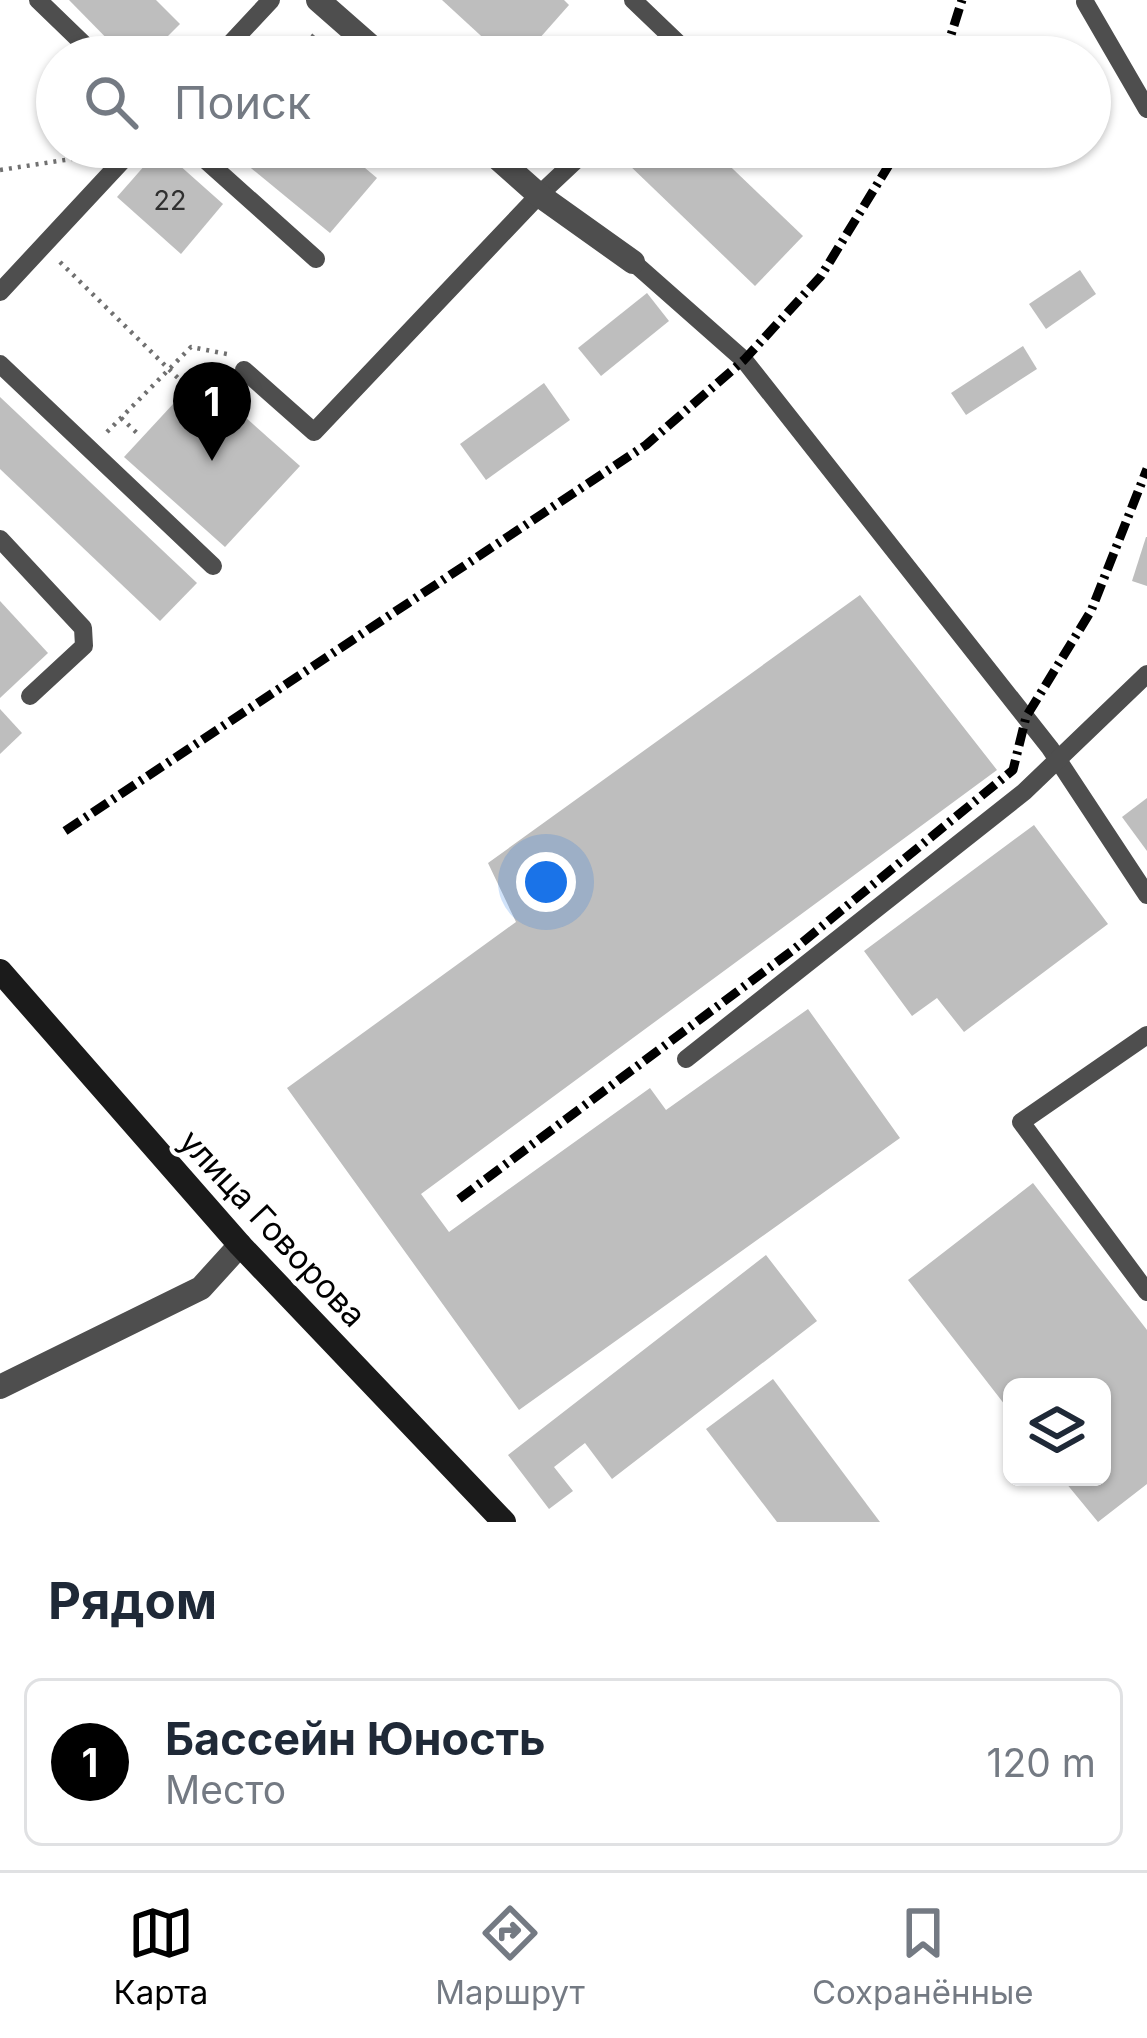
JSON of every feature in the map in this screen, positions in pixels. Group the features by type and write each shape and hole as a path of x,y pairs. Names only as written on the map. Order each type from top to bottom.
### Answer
{"main road":[{"name":"улица Говорова","path":"0,971 240,1245 504,1522"}],"street":[{"path":"318,0 359,36"},
{"path":"509,168 633,262"},
{"path":"0,1387 202,1288 240,1245"}],"lane":[{"path":"38,0 75,36"},
{"path":"238,36 272,0"},
{"path":"633,0 671,36"},
{"path":"1085,2 1105,36"},
{"path":"1111,47 1147,109"},
{"path":"0,292 116,168"},
{"path":"214,168 316,259"},
{"path":"244,370 314,432 568,168"},
{"path":"633,262 744,360 1057,758 1147,896"},
{"path":"0,364 213,566"},
{"path":"0,539 83,628 84,646 30,696"},
{"path":"686,1059 1024,792 1147,674"},
{"path":"1147,1035 1021,1122 1147,1292"}],"path":[{"path":"0,170 36,164"},
{"path":"44,245 183,383"},
{"path":"90,449 191,346 229,354 244,370"},
{"path":"121,418 137,433"}],"building":[{"path":"69,0 156,0 180,24 168,36 104,36"},
{"path":"442,0 564,0 569,5 542,36 481,36"},
{"path":"142,168 182,168 223,204 181,254 117,197"},
{"path":"251,168 365,168 377,178 330,233"},
{"path":"632,168 732,168 803,236 755,286"},
{"path":"1080,270 1096,294 1046,329 1029,304"},
{"path":"647,293 669,321 601,376 578,348"},
{"path":"1023,346 1037,369 966,415 951,393"},
{"path":"199,376 300,466 225,547 124,457"},
{"path":"544,383 570,420 486,480 460,444"},
{"path":"0,397 197,583 160,621 0,469"},
{"path":"1147,537 1147,586 1132,581"},
{"path":"860,595 997,770 421,1194 449,1232 650,1088 666,1110 808,1009 900,1138 519,1410 287,1088 516,922 488,863"},
{"path":"0,601 48,653 0,698"},
{"path":"0,709 22,733 0,754"},
{"path":"1147,798 1147,851 1122,817"},
{"path":"1034,825 1108,924 964,1032 937,998 912,1016 864,951"},
{"path":"1033,1183 1147,1330 1147,1484 1098,1522 1068,1486 1111,1486 1111,1378 1003,1378 1003,1402 908,1280"},
{"path":"766,1255 817,1321 612,1479 585,1443 554,1467 573,1491 549,1509 508,1455"},
{"path":"773,1379 880,1522 777,1522 706,1429"}],"railway":[{"path":"951,36 962,0"},
{"path":"65,831 646,445 744,360 821,276 887,168"},
{"path":"459,1199 793,950 1013,770 1026,717 1091,611 1147,469"}],"place":[{"name":"Бассейн Юность","path":"212,461"}]}
